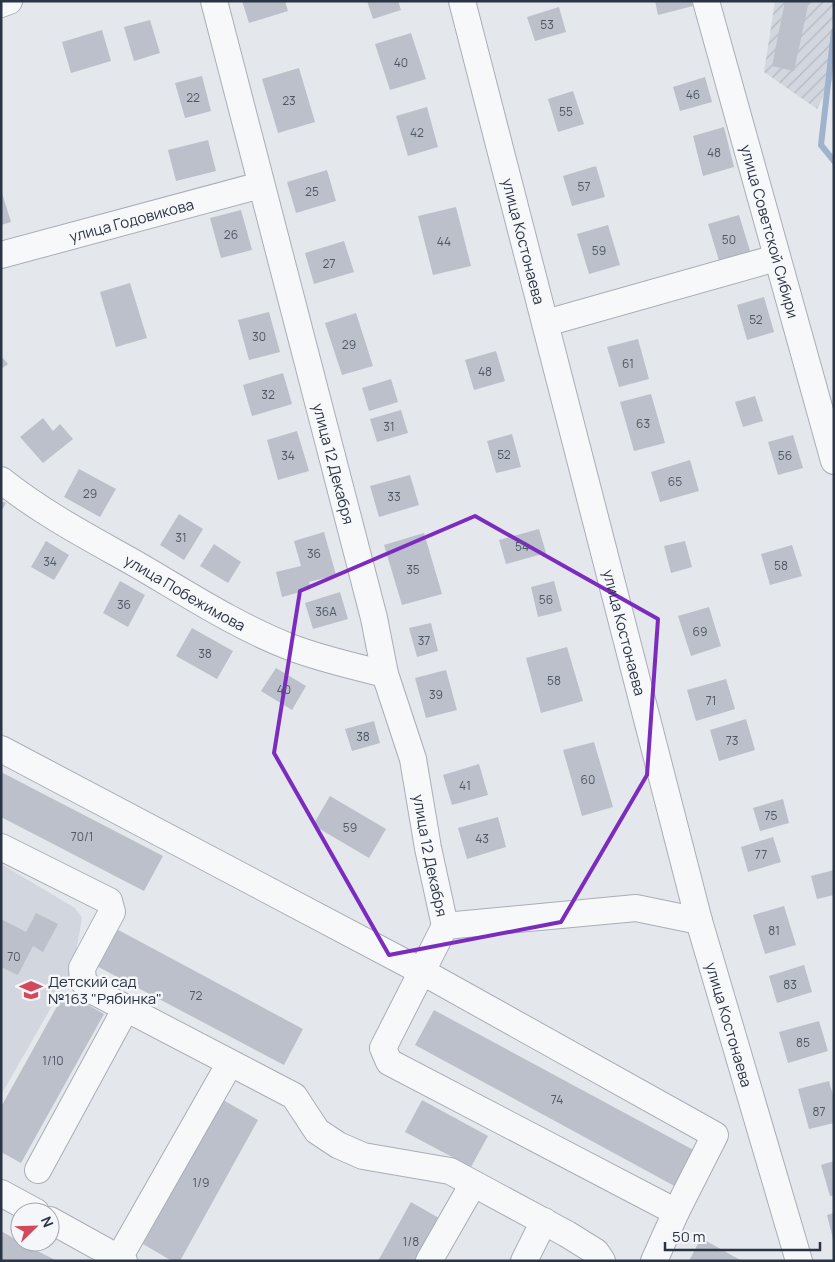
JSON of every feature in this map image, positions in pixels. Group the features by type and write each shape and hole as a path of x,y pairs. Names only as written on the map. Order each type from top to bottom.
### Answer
{"street":[{"path":"1,3 9,1"},
{"name":"улица 12 Декабря","path":"214,1 374,618 385,674 413,759 428,848 445,926"},
{"name":"улица Костонаева","path":"462,1 699,920 799,1261"},
{"name":"улица Советской Сибири","path":"706,1 834,461"},
{"name":"улица Годовикова","path":"1,255 261,185"},
{"path":"546,323 776,258"},
{"name":"улица Побежимова","path":"1,480 74,529 241,623 289,647 332,661 385,674"},
{"path":"1,749 421,971 715,1135 676,1212 654,1261"},
{"path":"1,847 109,901 112,912 82,968 83,981 93,991 294,1096 317,1131 338,1145 363,1156 450,1171 544,1221 596,1252 602,1261"},
{"path":"676,1212 389,1062 383,1048 445,926 636,908 699,920"},
{"path":"38,1170 126,1008"},
{"path":"60,1225 122,1259 230,1063"},
{"path":"429,1261 473,1184"},
{"path":"1,1193 18,1202"},
{"path":"524,1261 544,1221"}],"highlighted area":[{"path":"475,516 658,619 647,775 561,922 389,955 274,753 300,591"}],"shaded area":[{"path":"775,1 834,1 834,76 817,109 764,72"},
{"name":"Детский сад №163 \"Рябинка\"","path":"1,864 75,908 82,918 73,969 1,1095"}],"building":[{"path":"242,1 285,1 288,11 249,23"},
{"path":"367,1 398,1 401,10 373,19"},
{"path":"655,1 691,1 693,6 658,15"},
{"path":"785,1 809,1 794,71 772,66"},
{"path":"559,7 566,32 535,41 527,17"},
{"path":"150,20 160,53 134,61 124,27"},
{"path":"102,30 111,61 71,73 62,42"},
{"path":"411,33 426,79 390,90 375,44"},
{"path":"299,68 315,122 278,133 262,79"},
{"path":"202,76 211,111 185,118 175,83"},
{"path":"705,77 712,102 680,111 673,87"},
{"path":"573,91 584,124 558,132 548,99"},
{"path":"427,107 438,147 408,156 396,116"},
{"path":"724,127 734,167 703,176 693,136"},
{"path":"208,140 216,171 176,181 168,150"},
{"path":"596,166 605,197 572,206 563,176"},
{"path":"327,170 336,201 296,213 287,182"},
{"path":"1,190 11,222 1,225"},
{"path":"456,207 471,266 433,275 418,216"},
{"path":"241,210 252,250 221,258 210,218"},
{"path":"739,215 751,254 720,264 708,224"},
{"path":"608,225 620,265 589,274 577,234"},
{"path":"344,241 354,272 314,284 305,253"},
{"path":"130,283 147,338 116,347 100,292"},
{"path":"764,297 774,332 747,340 737,305"},
{"path":"269,312 280,352 249,360 238,320"},
{"path":"356,313 373,366 342,375 325,323"},
{"path":"638,339 649,379 619,387 607,347"},
{"path":"496,351 505,381 474,390 465,360"},
{"path":"1,356 8,364 1,369"},
{"path":"283,373 292,404 252,416 243,385"},
{"path":"391,379 398,402 369,411 362,388"},
{"path":"651,394 665,443 634,451 620,402"},
{"path":"755,396 763,421 743,427 735,402"},
{"path":"401,410 408,433 377,442 370,419"},
{"path":"43,418 53,431 60,424 73,439 43,463 20,437"},
{"path":"297,431 309,471 278,480 267,440"},
{"path":"512,434 521,467 496,473 487,441"},
{"path":"793,435 803,468 778,475 768,442"},
{"path":"690,460 699,491 660,502 651,472"},
{"path":"79,469 116,489 100,517 64,497"},
{"path":"410,475 419,505 379,517 370,486"},
{"path":"1,501 6,503 1,512"},
{"path":"179,514 203,529 184,560 160,545"},
{"path":"539,529 546,553 506,564 499,540"},
{"path":"324,532 336,575 309,582 311,589 282,597 276,572 301,566 294,541"},
{"path":"424,533 442,594 402,605 384,545"},
{"path":"46,541 69,555 54,580 31,567"},
{"path":"685,541 692,567 671,573 664,546"},
{"path":"214,544 241,562 228,583 200,566"},
{"path":"792,545 802,576 770,585 761,554"},
{"path":"120,581 145,595 128,627 103,613"},
{"path":"554,581 562,611 538,617 531,587"},
{"path":"340,592 348,619 313,629 305,603"},
{"path":"709,607 721,646 691,656 678,616"},
{"path":"431,623 438,651 417,657 409,628"},
{"path":"192,628 233,651 217,679 176,656"},
{"path":"567,647 583,701 541,713 526,658"},
{"path":"276,668 306,686 292,710 261,691"},
{"path":"446,670 457,710 426,718 415,678"},
{"path":"726,679 735,709 696,721 687,690"},
{"path":"746,719 755,750 719,761 710,730"},
{"path":"374,721 380,743 352,751 345,729"},
{"path":"594,742 613,807 582,816 563,750"},
{"path":"479,764 488,795 452,805 443,775"},
{"path":"1,772 163,856 144,891 1,817"},
{"path":"330,796 386,829 369,858 313,825"},
{"path":"783,799 789,823 760,831 753,808"},
{"path":"498,817 506,847 467,859 458,828"},
{"path":"773,837 781,862 748,872 741,847"},
{"path":"834,870 834,895 817,899 811,876"},
{"path":"784,906 796,945 765,954 753,915"},
{"path":"36,913 58,924 43,952 33,946 18,975 1,967 1,919 26,932"},
{"path":"109,925 303,1029 284,1065 89,962"},
{"path":"804,965 812,992 777,1003 769,976"},
{"path":"65,992 104,1014 21,1163 1,1152 1,1107"},
{"path":"434,1010 699,1153 680,1189 415,1045"},
{"path":"819,1021 828,1051 788,1063 779,1032"},
{"path":"829,1081 834,1099 834,1123 809,1129 798,1089"},
{"path":"223,1100 258,1120 180,1261 172,1261 143,1244"},
{"path":"422,1100 488,1136 471,1167 405,1132"},
{"path":"834,1161 834,1195 830,1196 821,1165"},
{"path":"411,1202 444,1221 422,1261 378,1261"},
{"path":"834,1213 834,1239 833,1239 827,1215"},
{"path":"1,1231 10,1236 10,1252 39,1252 57,1261 1,1261"},
{"path":"701,1238 742,1261 689,1261"}],"waterway":[{"path":"834,31 821,145 834,161"}],"place":[{"name":"Детский сад №163 \"Рябинка\"","path":"31,990"}]}
